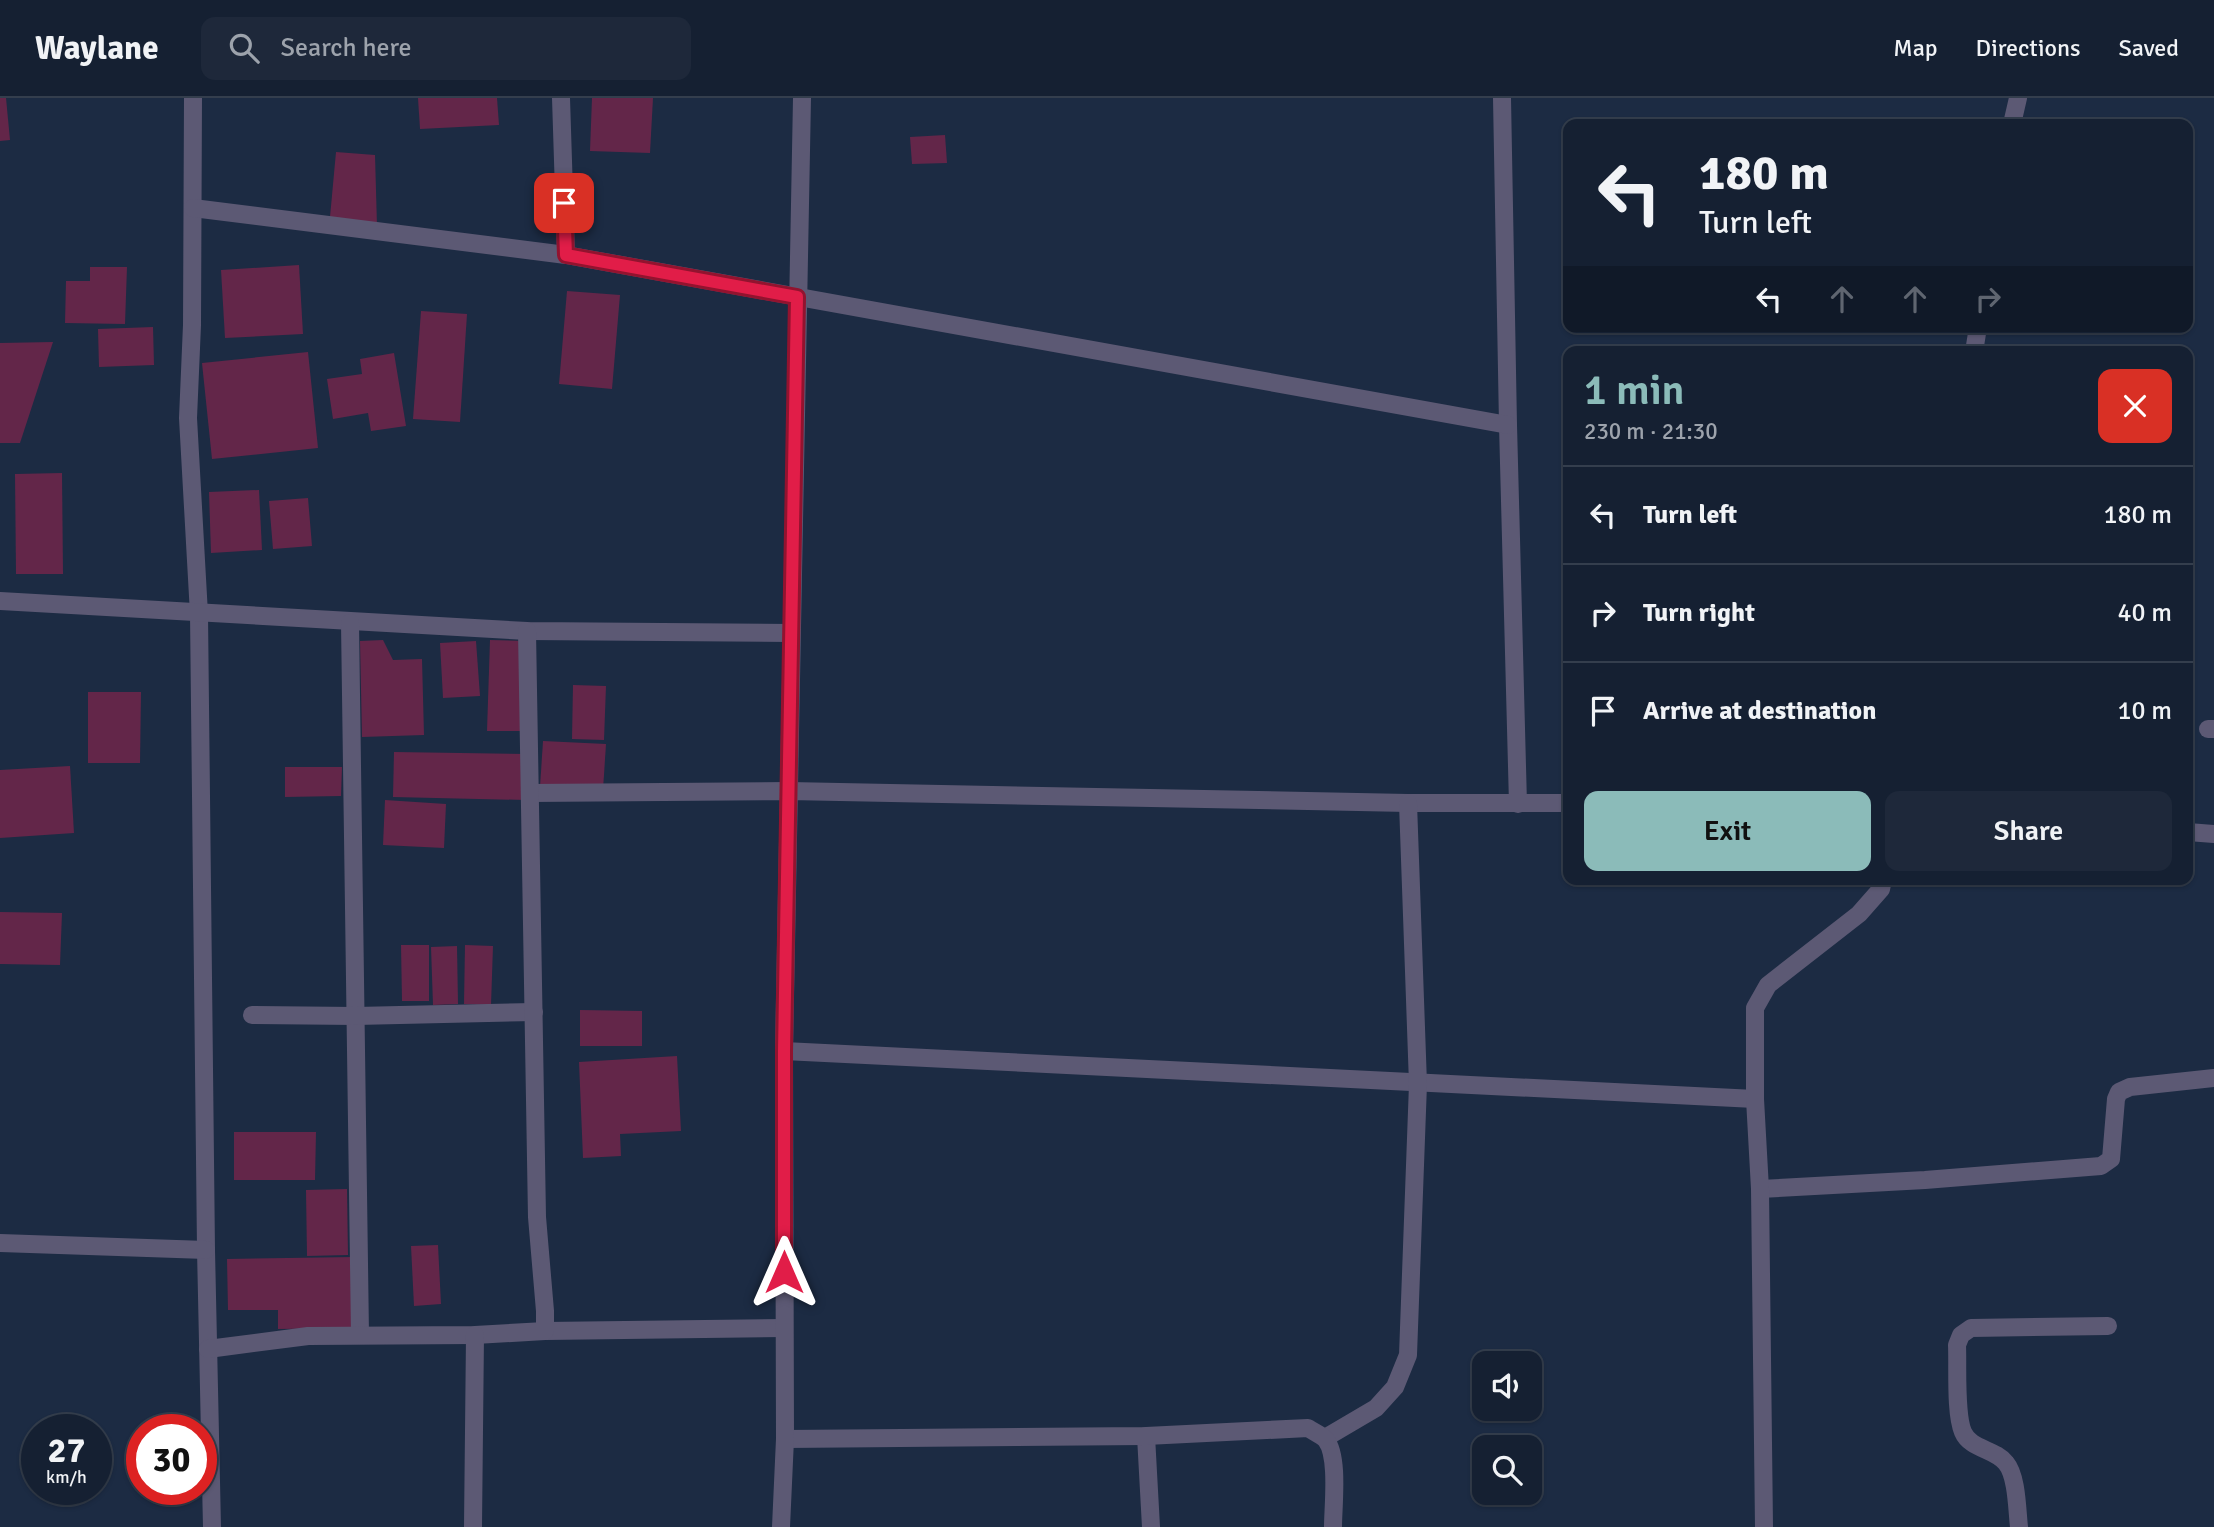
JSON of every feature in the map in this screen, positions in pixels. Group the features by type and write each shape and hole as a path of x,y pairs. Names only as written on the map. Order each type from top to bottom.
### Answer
{"street":[{"path":"193,98 194,208 188,418 199,614 212,1527"},
{"path":"561,98 566,255"},
{"path":"781,1527 785,1438 784,1051 802,98"},
{"path":"1502,98 1518,804"},
{"path":"2013,119 2018,98"},
{"path":"194,208 566,255 1508,425"},
{"path":"0,601 527,631 791,633"},
{"path":"350,623 360,1335"},
{"path":"527,631 537,1217 545,1331"},
{"path":"530,793 789,792 1408,803 1563,803"},
{"path":"1325,1438 1376,1408 1395,1387 1408,1355 1418,1084 1408,803"},
{"path":"2193,832 2214,834"},
{"path":"1764,1527 1755,1008 1768,985 1860,914 1882,885"},
{"path":"252,1015 356,1016 534,1012"},
{"path":"784,1051 1755,1099"},
{"path":"1760,1189 1925,1180 2101,1166 2111,1159 2116,1099 2119,1092 2130,1087 2214,1078"},
{"path":"0,1243 206,1250"},
{"path":"2019,1527 2017,1503 2008,1465 1969,1441 1963,1432 1957,1345 1961,1335 1971,1328 2108,1326"},
{"path":"208,1349 308,1336 784,1328"},
{"path":"473,1527 475,1335"},
{"path":"785,1438 1146,1436 1308,1428 1325,1438 1330,1448 1333,1465 1333,1527"},
{"path":"1146,1436 1151,1527"}],"building":[{"path":"0,98 6,98 10,140 0,141"},
{"path":"418,98 497,98 499,125 420,129"},
{"path":"592,98 653,98 650,153 590,151"},
{"path":"945,135 947,163 912,164 910,137"},
{"path":"336,152 375,155 377,226 330,217"},
{"path":"299,265 303,334 225,338 221,270"},
{"path":"90,267 127,267 125,324 65,323 66,281 90,281"},
{"path":"567,291 620,295 612,389 559,384"},
{"path":"421,311 467,314 460,422 413,419"},
{"path":"153,327 154,365 99,367 98,329"},
{"path":"53,342 20,443 0,443 0,343"},
{"path":"308,352 318,448 212,459 202,363"},
{"path":"394,353 406,426 371,431 368,413 333,419 327,379 362,374 360,359"},
{"path":"62,473 63,574 16,574 15,474"},
{"path":"259,490 262,550 211,553 209,492"},
{"path":"308,498 312,546 273,549 269,501"},
{"path":"383,640 393,660 422,659 424,735 362,737 360,641"},
{"path":"490,640 526,641 524,731 487,731"},
{"path":"476,641 480,696 443,698 440,643"},
{"path":"573,685 606,686 604,740 572,739"},
{"path":"88,692 141,692 140,763 88,763"},
{"path":"543,741 606,744 603,790 540,787"},
{"path":"394,752 527,754 526,800 393,797"},
{"path":"70,766 74,833 0,838 0,770"},
{"path":"285,767 342,767 341,796 285,797"},
{"path":"385,800 446,804 444,848 383,845"},
{"path":"0,912 62,913 60,965 0,964"},
{"path":"401,945 429,945 429,1001 402,1001"},
{"path":"465,945 493,946 491,1005 464,1004"},
{"path":"457,946 458,1004 433,1005 431,947"},
{"path":"580,1010 642,1011 642,1046 580,1046"},
{"path":"677,1056 681,1131 620,1134 621,1156 583,1158 579,1062"},
{"path":"234,1132 316,1132 315,1180 234,1180"},
{"path":"347,1189 348,1255 307,1256 306,1190"},
{"path":"438,1245 441,1304 414,1306 411,1246"},
{"path":"354,1257 355,1328 278,1329 278,1310 228,1310 227,1259"}],"route":[{"path":"564,203 566,255 797,297 784,1051 784,1272"}]}
